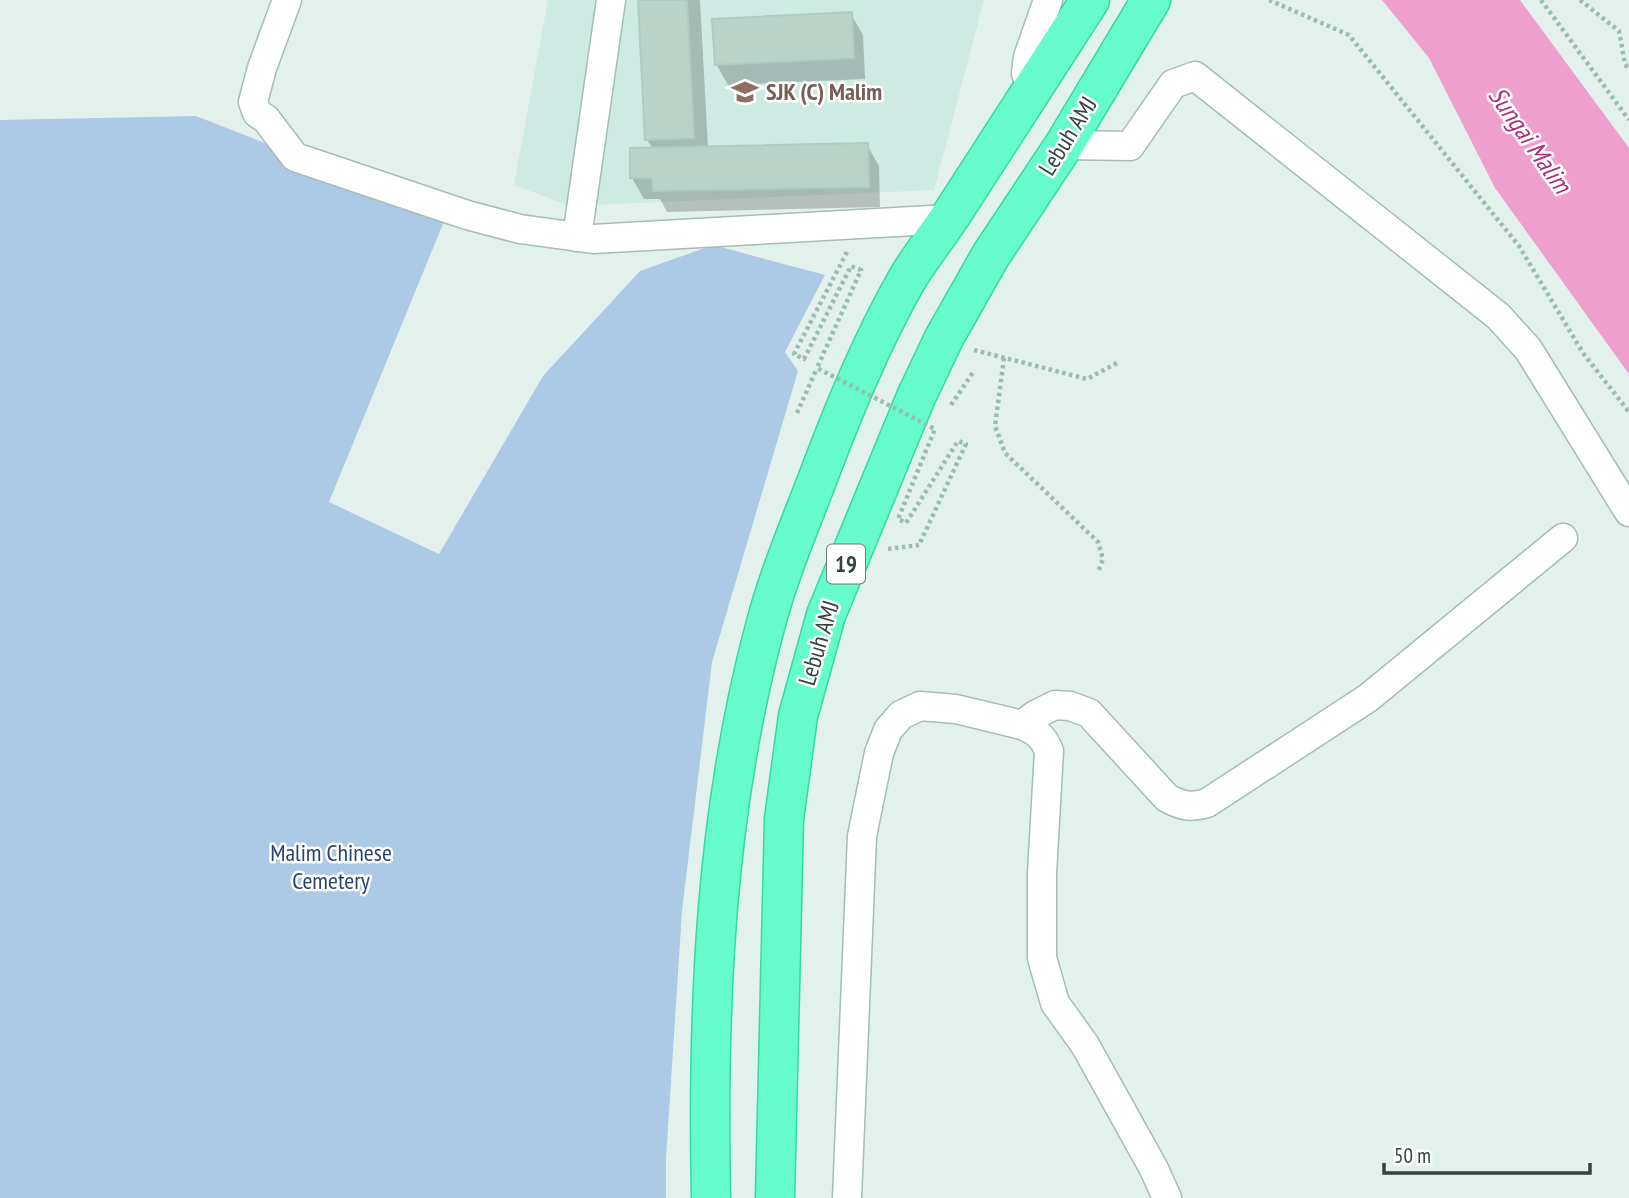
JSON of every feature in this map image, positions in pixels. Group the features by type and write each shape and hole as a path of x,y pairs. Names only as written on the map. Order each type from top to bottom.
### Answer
{"highway":[{"name":"19","path":"710,1198 710,1030 720,889 739,752 765,626 832,441 859,376 907,280 1090,0"},
{"name":"Lebuh AMJ","path":"777,1195 782,866 788,785 798,716 826,615 916,397 944,338 991,255 1064,145 1151,0"}],"street":[{"path":"287,0 262,68 253,102 257,113 266,119 295,157 467,215 520,229 578,237 618,238 949,219"},
{"path":"578,237 611,0"},
{"path":"1026,99 1032,89 1026,73 1028,57 1048,0"},
{"path":"1064,145 1130,146 1173,84 1195,76 1498,316 1528,349 1629,512"},
{"path":"1022,725 1055,705 1070,706 1089,713 1167,798 1193,808 1207,803 1368,698 1563,538"},
{"path":"847,1198 862,836 879,753 888,730 901,715 920,706 956,709 1022,725 1045,740 1049,751 1042,873 1042,958 1055,1003 1085,1045 1154,1168 1167,1198"}],"path":[{"path":"1269,0 1349,35 1519,246 1583,353 1629,412"},
{"path":"1541,0 1629,120"},
{"path":"1580,0 1619,31 1629,70"},
{"path":"797,413 861,270 851,266 804,359 794,354 847,252"},
{"path":"944,338 980,353 1087,379 1117,363"},
{"path":"1004,358 995,426 1005,453 1098,541 1103,559 1098,572"},
{"path":"817,368 935,429 898,519 906,523 958,441 966,444 919,545"},
{"path":"951,405 974,371"}],"shaded area":[{"name":"SJK (C) Malim","path":"548,0 984,0 934,190 570,206 514,185"}],"green space":[{"name":"Malim Chinese Cemetery","path":"196,116 447,214 329,502 439,554 543,376 640,271 713,245 825,275 785,352 798,371 712,662 682,911 666,1159 666,1198 0,1198 0,120"}],"water":[{"name":"Sungai Malim","path":"1382,0 1520,0 1629,148 1629,374 1495,188 1429,58"}],"building":[{"path":"638,0 687,0 694,138 645,140"},
{"path":"852,12 854,58 715,65 712,19"},
{"path":"868,143 869,187 653,191 652,178 630,178 630,148"}],"place":[{"name":"SJK (C) Malim","path":"745,92"}]}
